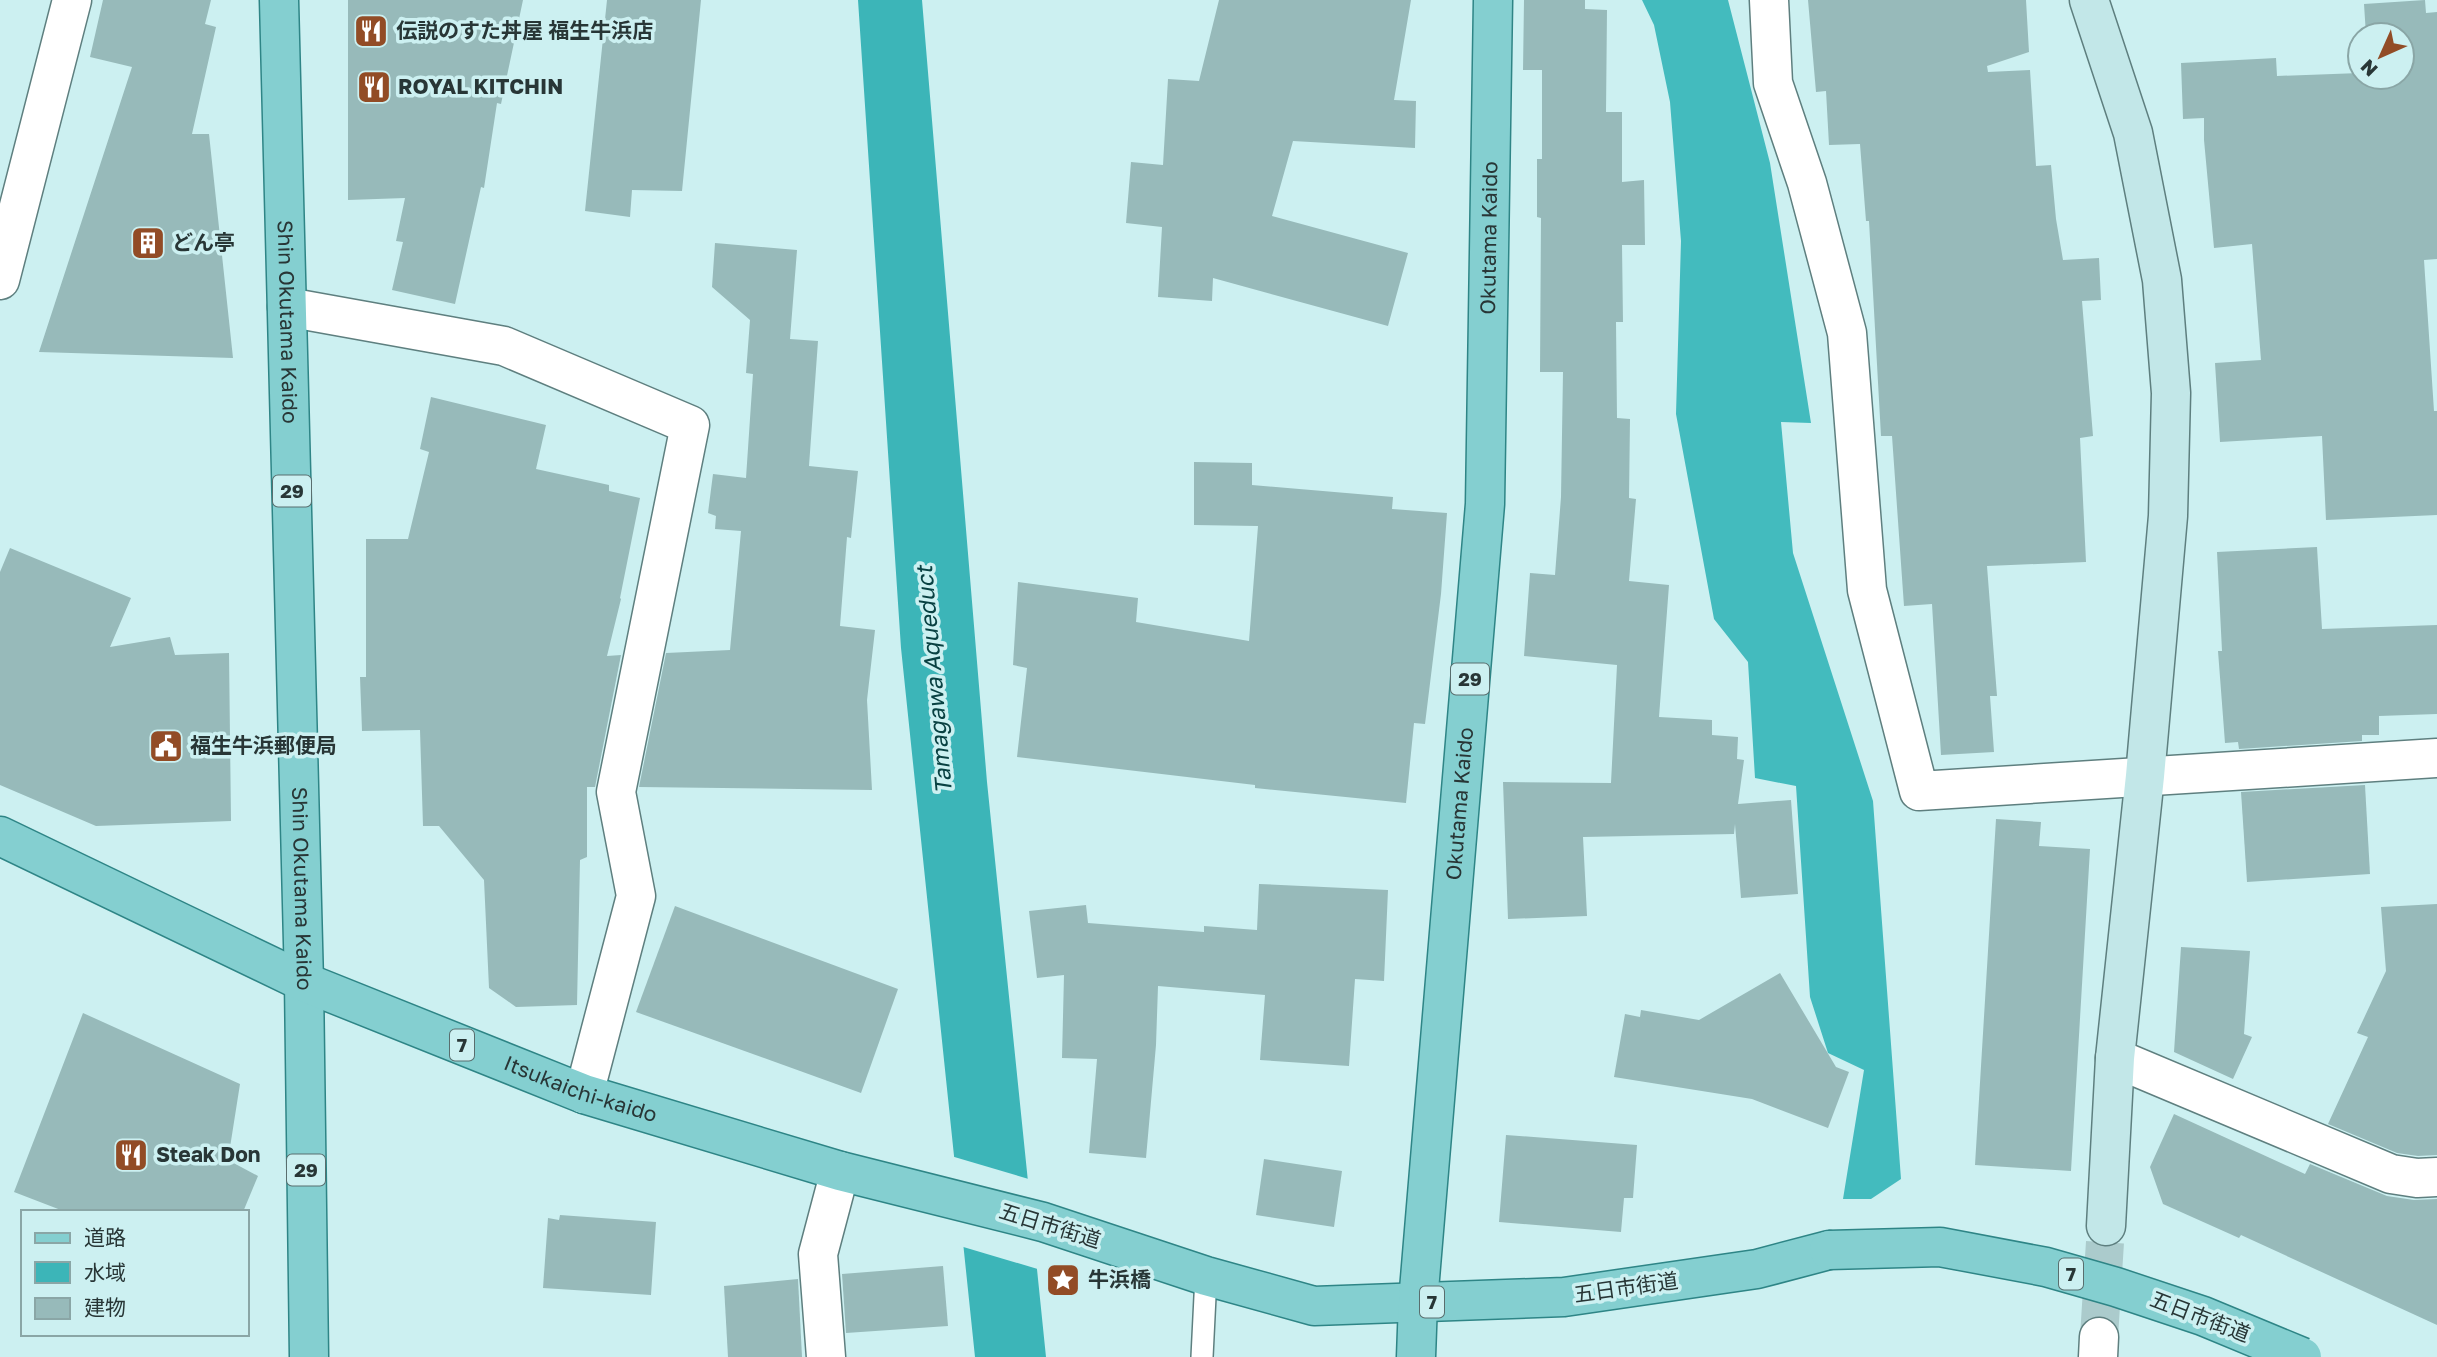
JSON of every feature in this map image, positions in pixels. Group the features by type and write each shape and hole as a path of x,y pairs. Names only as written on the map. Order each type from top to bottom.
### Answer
{"main road":[{"name":"Shin Okutama Kaido","path":"279,0 304,982 309,1357"},
{"name":"Okutama Kaido","path":"1416,1357 1418,1302 1485,504 1493,0"},
{"name":"Itsukaichi-kaido","path":"0,836 304,982 584,1094 840,1171 945,1196"},
{"name":"五日市街道","path":"945,1196 1043,1222 1206,1276 1314,1306 1564,1297 1757,1269 1829,1250 1940,1247 2046,1267 2116,1287 2203,1316 2302,1357"}],"street":[{"path":"0,279 9,208 72,0"},
{"path":"1769,0 1773,83 1807,183 1847,333 1867,590 1919,791 2437,758"},
{"path":"2089,0 2133,133 2162,280 2171,393 2168,516 2145,776 2115,1058 2106,1226"},
{"path":"287,307 504,346 690,425 616,792 636,896 584,1094"},
{"path":"2115,1058 2391,1174 2417,1178 2437,1177"},
{"path":"826,1357 818,1254 840,1171"}],"lane":[{"path":"1202,1357 1206,1276"}],"shaded area":[{"path":"1642,0 1728,0 1770,163 1811,423 1781,422 1793,553 1873,801 1901,1179 1871,1199 1843,1199 1864,1070 1828,1053 1810,997 1796,786 1755,778 1748,662 1714,619 1676,414 1681,241 1670,102 1654,25"}],"water":[{"name":"Tamagawa Aqueduct","path":"858,0 922,0 987,782 1046,1357 975,1357 901,648"}],"pier":[{"name":"牛浜橋","path":"951,1156 1032,1180 1041,1270 960,1246"}],"building":[{"name":"どん亭","path":"103,0 211,0 205,24 216,27 192,134 209,134 233,358 39,352 132,67 90,57"},
{"path":"348,0 523,0 501,104 497,103 484,188 481,187 455,304 392,290 403,242 396,241 405,198 348,200"},
{"path":"607,0 701,0 682,191 632,190 630,217 585,211"},
{"path":"1219,0 1411,0 1394,100 1416,101 1415,148 1293,141 1272,216 1408,253 1388,326 1213,278 1212,301 1158,297 1162,227 1126,223 1131,162 1163,165 1168,79 1199,81"},
{"path":"1524,0 1585,0 1585,9 1607,10 1606,112 1622,112 1622,182 1644,180 1645,245 1622,245 1623,322 1616,322 1617,418 1630,419 1629,498 1636,499 1629,581 1669,585 1659,717 1712,720 1712,735 1738,737 1737,759 1744,760 1738,804 1791,800 1798,894 1741,898 1735,824 1734,834 1583,837 1587,916 1508,919 1503,782 1611,783 1617,665 1524,656 1530,573 1555,575 1561,497 1563,372 1540,372 1541,218 1537,217 1537,159 1542,159 1542,70 1523,70"},
{"path":"1808,0 2026,0 2029,52 1987,66 1988,72 2030,70 2036,166 2051,165 2063,260 2099,258 2101,300 2082,301 2093,436 2080,438 2086,562 1987,566 1997,696 1990,696 1994,752 1941,755 1932,604 1904,606 1892,436 1881,436 1869,221 1866,221 1860,144 1829,145 1826,91 1816,92"},
{"path":"2425,0 2426,13 2437,12 2437,259 2424,260 2434,411 2437,411 2437,515 2326,520 2322,436 2220,442 2215,363 2261,360 2252,244 2214,248 2204,118 2183,119 2181,63 2276,58 2277,76 2346,74 2346,91 2416,91 2416,21 2365,21 2364,4"},
{"path":"715,243 797,250 790,339 818,341 809,466 858,471 851,538 847,537 840,626 875,630 867,700 872,790 639,787 666,653 730,650 741,531 715,529 716,516 708,513 713,474 746,478 753,374 746,373 750,320 712,287"},
{"path":"431,397 546,425 536,469 609,485 609,491 640,498 607,656 621,655 595,787 587,787 587,857 580,860 577,1005 516,1007 489,988 484,880 439,826 423,826 420,730 362,731 360,677 366,677 366,539 408,539 429,452 420,449"},
{"path":"1194,462 1252,463 1252,485 1393,497 1392,509 1447,513 1441,594 1425,724 1414,723 1406,803 1255,788 1255,785 1017,757 1027,668 1013,665 1018,582 1138,598 1136,622 1249,641 1258,526 1194,525"},
{"path":"2317,547 2322,629 2437,625 2437,714 2379,716 2379,735 2362,735 2362,741 2239,749 2238,742 2225,743 2218,651 2222,651 2217,552"},
{"path":"10,548 131,598 110,647 170,637 175,655 229,653 231,821 96,826 0,785 0,572"},
{"path":"2365,785 2370,874 2247,882 2241,792"},
{"path":"1996,819 2041,822 2039,846 2090,849 2071,1171 1975,1165"},
{"path":"1259,884 1388,890 1384,981 1355,979 1349,1066 1260,1060 1265,995 1158,986 1156,1045 1146,1158 1089,1153 1097,1059 1062,1058 1064,975 1037,978 1029,911 1086,905 1088,923 1204,932 1204,926 1257,930"},
{"path":"2437,904 2437,1155 2418,1156 2397,1153 2328,1124 2368,1037 2357,1033 2386,971 2381,907"},
{"path":"675,906 898,989 861,1093 636,1012"},
{"path":"2181,947 2250,951 2244,1034 2252,1037 2233,1079 2174,1052"},
{"path":"1780,973 1836,1067 1849,1072 1828,1128 1752,1099 1614,1077 1625,1014 1640,1017 1641,1010 1699,1020"},
{"path":"83,1013 240,1084 228,1160 258,1176 244,1210 61,1210 14,1192"},
{"path":"2174,1114 2305,1174 2310,1164 2387,1196 2414,1200 2437,1199 2437,1325 2241,1235 2239,1238 2163,1204 2150,1167"},
{"path":"1506,1135 1637,1145 1633,1198 1624,1198 1621,1232 1499,1222"},
{"path":"1264,1159 1342,1171 1334,1227 1256,1215"},
{"path":"560,1215 656,1222 651,1295 543,1288 548,1218 559,1220"},
{"path":"943,1266 948,1326 846,1333 842,1274"},
{"path":"798,1279 802,1357 728,1357 724,1286"}],"tunnel":[{"path":"2099,1337 2106,1226"}],"place":[{"name":"伝説のすた丼屋 福生牛浜店","path":"371,31"},
{"name":"ROYAL KITCHIN","path":"374,87"},
{"name":"どん亭","path":"148,243"},
{"name":"福生牛浜郵便局","path":"166,746"},
{"name":"Steak Don","path":"131,1155"},
{"name":"牛浜橋","path":"1063,1280"}]}
